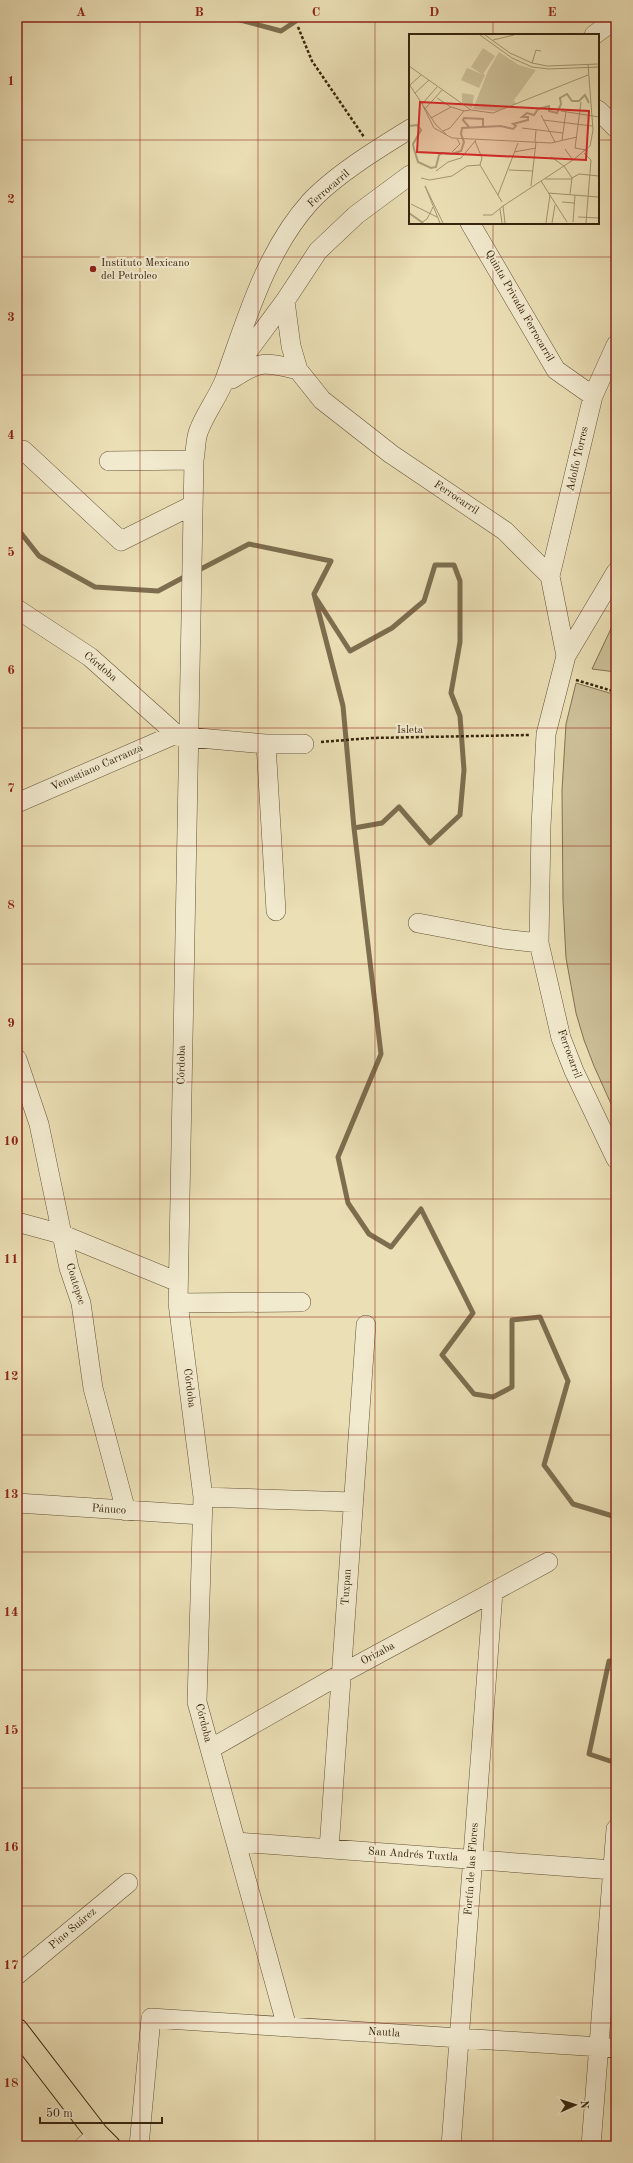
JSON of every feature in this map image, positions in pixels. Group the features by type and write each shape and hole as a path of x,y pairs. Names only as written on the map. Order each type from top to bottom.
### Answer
{"main road":[{"path":"17,2030 97,2142"}],"street":[{"path":"599,111 616,128"},
{"name":"Ferrocarril","path":"223,385 255,295 283,239 310,202 374,151 409,130"},
{"name":"Ferrocarril","path":"190,630 194,460 198,431 223,385 285,301 318,251 356,215 409,175"},
{"name":"Quinta Privada Ferrocarril","path":"471,224 556,370 593,396"},
{"name":"Ferrocarril","path":"285,301 291,346 298,370 322,400 391,454 505,531 550,576 566,656"},
{"name":"Adolfo Torres","path":"550,576 593,396 616,345"},
{"name":"Ferrocarril","path":"223,385 250,367 270,363 298,370"},
{"path":"23,450 120,541 193,505"},
{"path":"108,462 194,460"},
{"name":"Ferrocarril","path":"616,572 566,656 546,734 541,826 539,943 561,1038 574,1071 616,1159"},
{"name":"Córdoba","path":"17,609 90,657 182,736"},
{"name":"Córdoba","path":"190,630 182,736 178,1303 202,1506 197,1702 287,2027"},
{"path":"182,736 266,744 304,744"},
{"name":"Venustiano Carranza","path":"17,803 182,736"},
{"path":"266,744 276,911"},
{"path":"418,923 503,940 539,943"},
{"name":"Coatepec","path":"17,1059 39,1124 61,1234 69,1268 81,1303 93,1388 126,1511"},
{"path":"17,1222 61,1234 178,1282"},
{"path":"178,1303 301,1302"},
{"name":"Tuxpan","path":"329,1849 366,1325"},
{"name":"Pánuco","path":"17,1504 126,1511 202,1506 353,1502"},
{"name":"Orizaba","path":"210,1749 341,1674 548,1562"},
{"name":"Fortín de las Flores","path":"451,2146 493,1592"},
{"path":"592,2146 608,2047 613,1870 616,1829"},
{"name":"San Andrés Tuxtla","path":"237,1842 613,1870"},
{"name":"Pino Suárez","path":"17,1975 128,1883"},
{"name":"Nautla","path":"139,2146 151,2018 608,2047"}],"path":[{"path":"298,27 312,61 374,151"},
{"path":"561,675 616,692"},
{"name":"Isleta","path":"304,744 371,738 497,737 546,734"}],"shaded area":[{"path":"616,618 616,672 592,669"},
{"path":"576,683 616,695 616,1115 584,1040 576,1013 566,958 563,901 562,790 566,724"}],"waterway":[{"path":"229,17 281,31 302,17"},
{"path":"17,528 39,556 95,587 158,591 188,575"},
{"path":"197,571 249,544 331,561 314,594 343,706 354,828 381,1054 338,1157 348,1203 369,1234 391,1247 421,1209 473,1313 442,1355 474,1394 493,1397 512,1387 512,1320 540,1317 568,1381 544,1465 573,1504 616,1517"},
{"path":"316,598 350,651 392,628 424,601 435,565 454,565 460,581 460,642 451,693 460,716 464,770 460,815 430,843 399,807 382,823 354,828"},
{"path":"616,1661 609,1661 589,1754 616,1763"}],"place":[{"name":"Instituto Mexicano del Petroleo","path":"93,269"}]}
